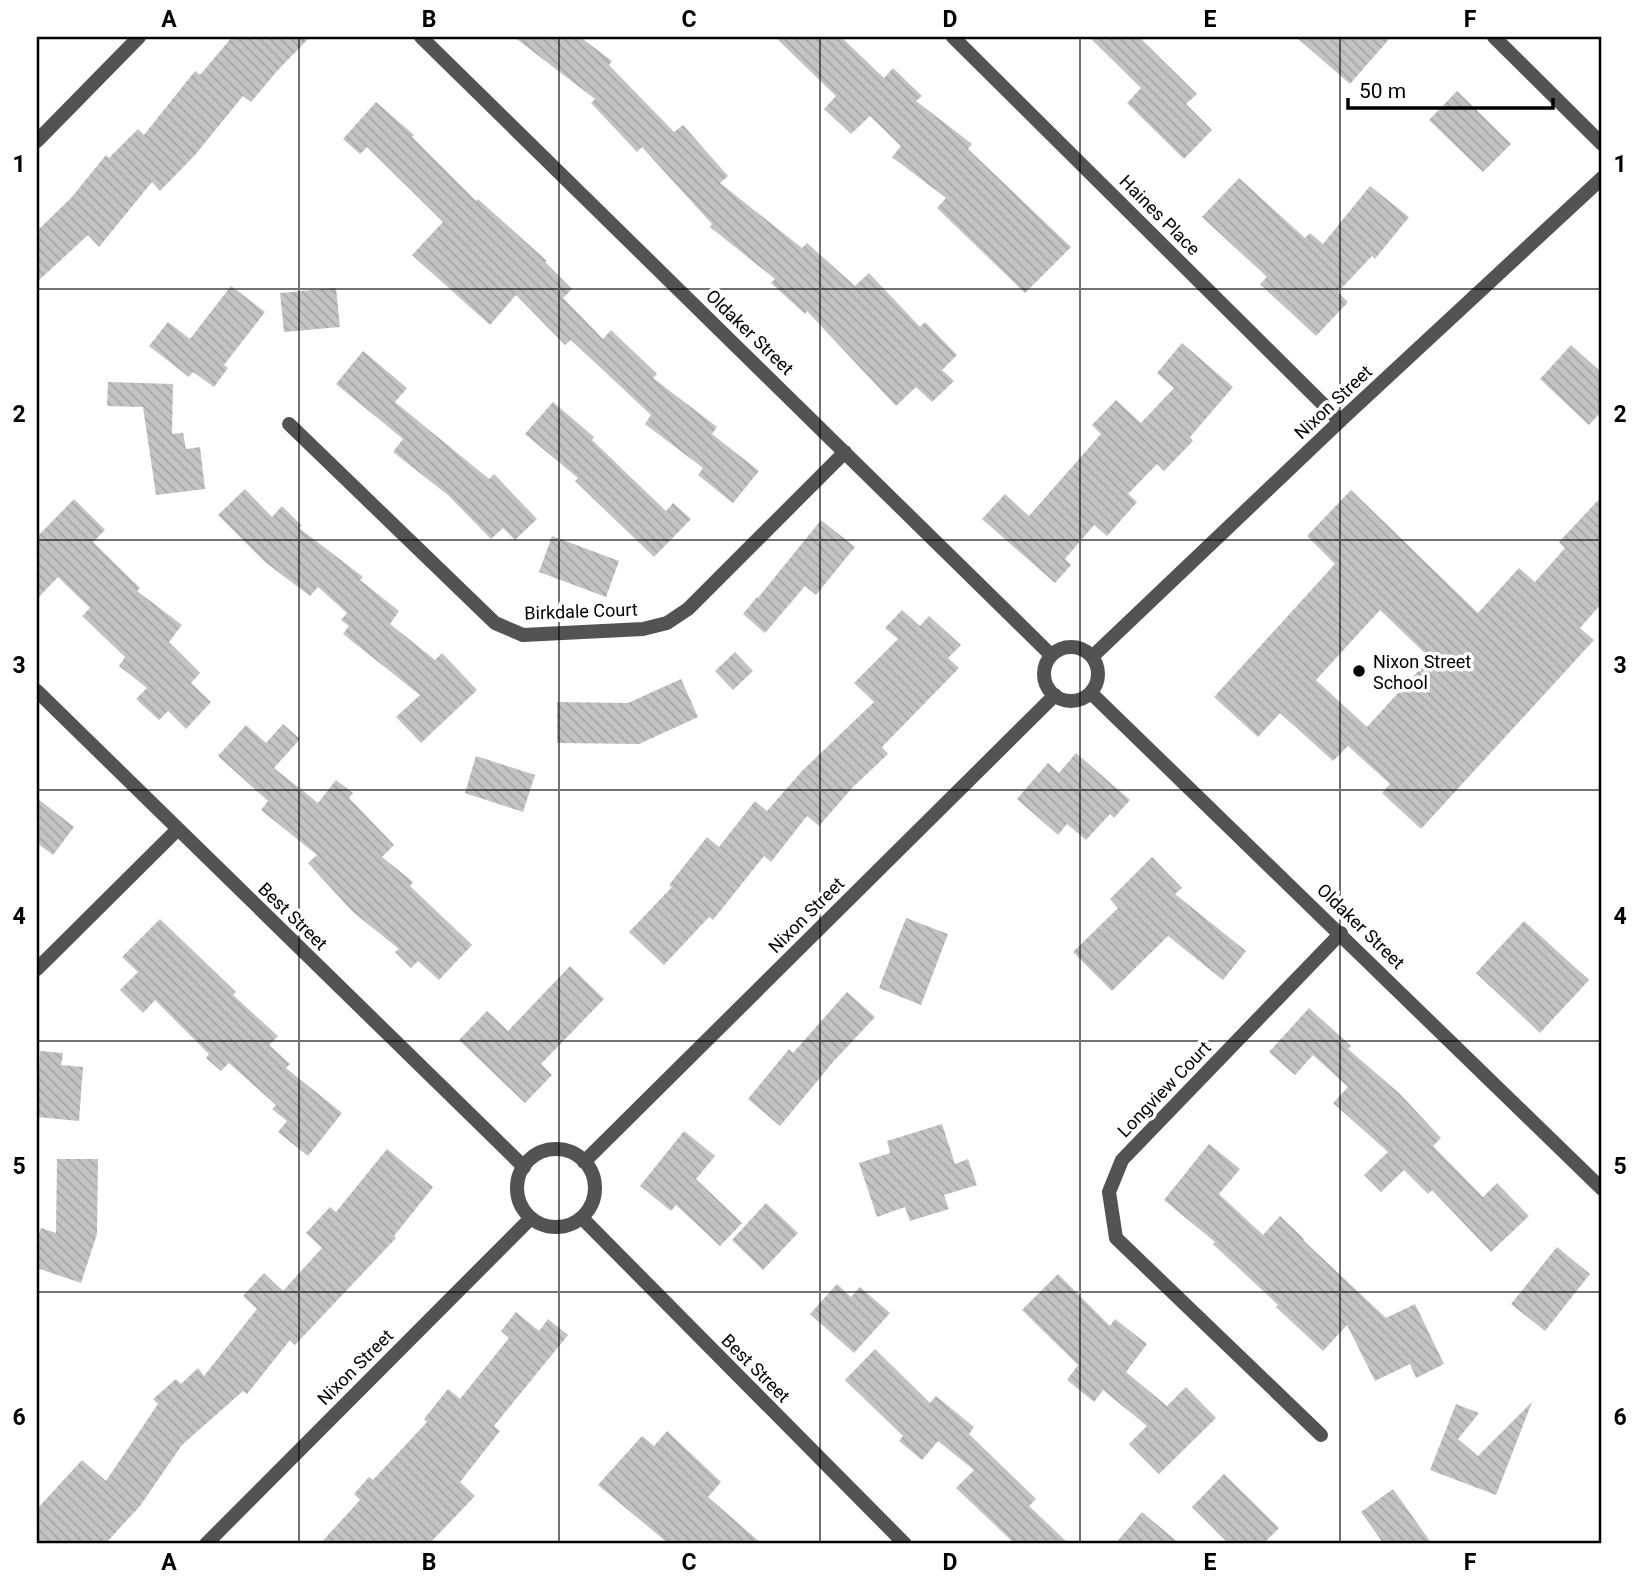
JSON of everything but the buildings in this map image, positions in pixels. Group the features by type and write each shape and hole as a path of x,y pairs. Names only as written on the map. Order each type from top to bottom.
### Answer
{"street":[{"path":"37,141 139,37"},
{"name":"Oldaker Street","path":"421,37 1051,655"},
{"name":"Haines Place","path":"953,37 1340,421"},
{"path":"1494,37 1602,144"},
{"name":"Nixon Street","path":"1093,656 1340,421 1602,178"},
{"name":"Birkdale Court","path":"289,424 495,623 523,635 643,629 667,622 688,609 845,452"},
{"path":"1071,647 1080,648 1093,656 1099,673 1091,693 1078,700 1069,701 1055,695 1046,685 1044,673 1051,655 1059,649 1071,647"},
{"name":"Best Street","path":"37,691 524,1167"},
{"name":"Oldaker Street","path":"1091,693 1602,1189"},
{"name":"Nixon Street","path":"584,1162 1055,695"},
{"path":"37,968 177,830"},
{"name":"Longview Court","path":"1321,1435 1116,1238 1109,1192 1122,1160 1341,933"},
{"path":"554,1149 568,1151 584,1162 594,1176 595,1190 591,1208 582,1218 567,1226 556,1228 542,1225 531,1218 518,1196 518,1179 524,1167 533,1157 554,1149"},
{"name":"Nixon Street","path":"206,1544 531,1218"},
{"name":"Best Street","path":"582,1218 905,1544"}],"place":[{"name":"Nixon Street School","path":"1359,671"}]}
